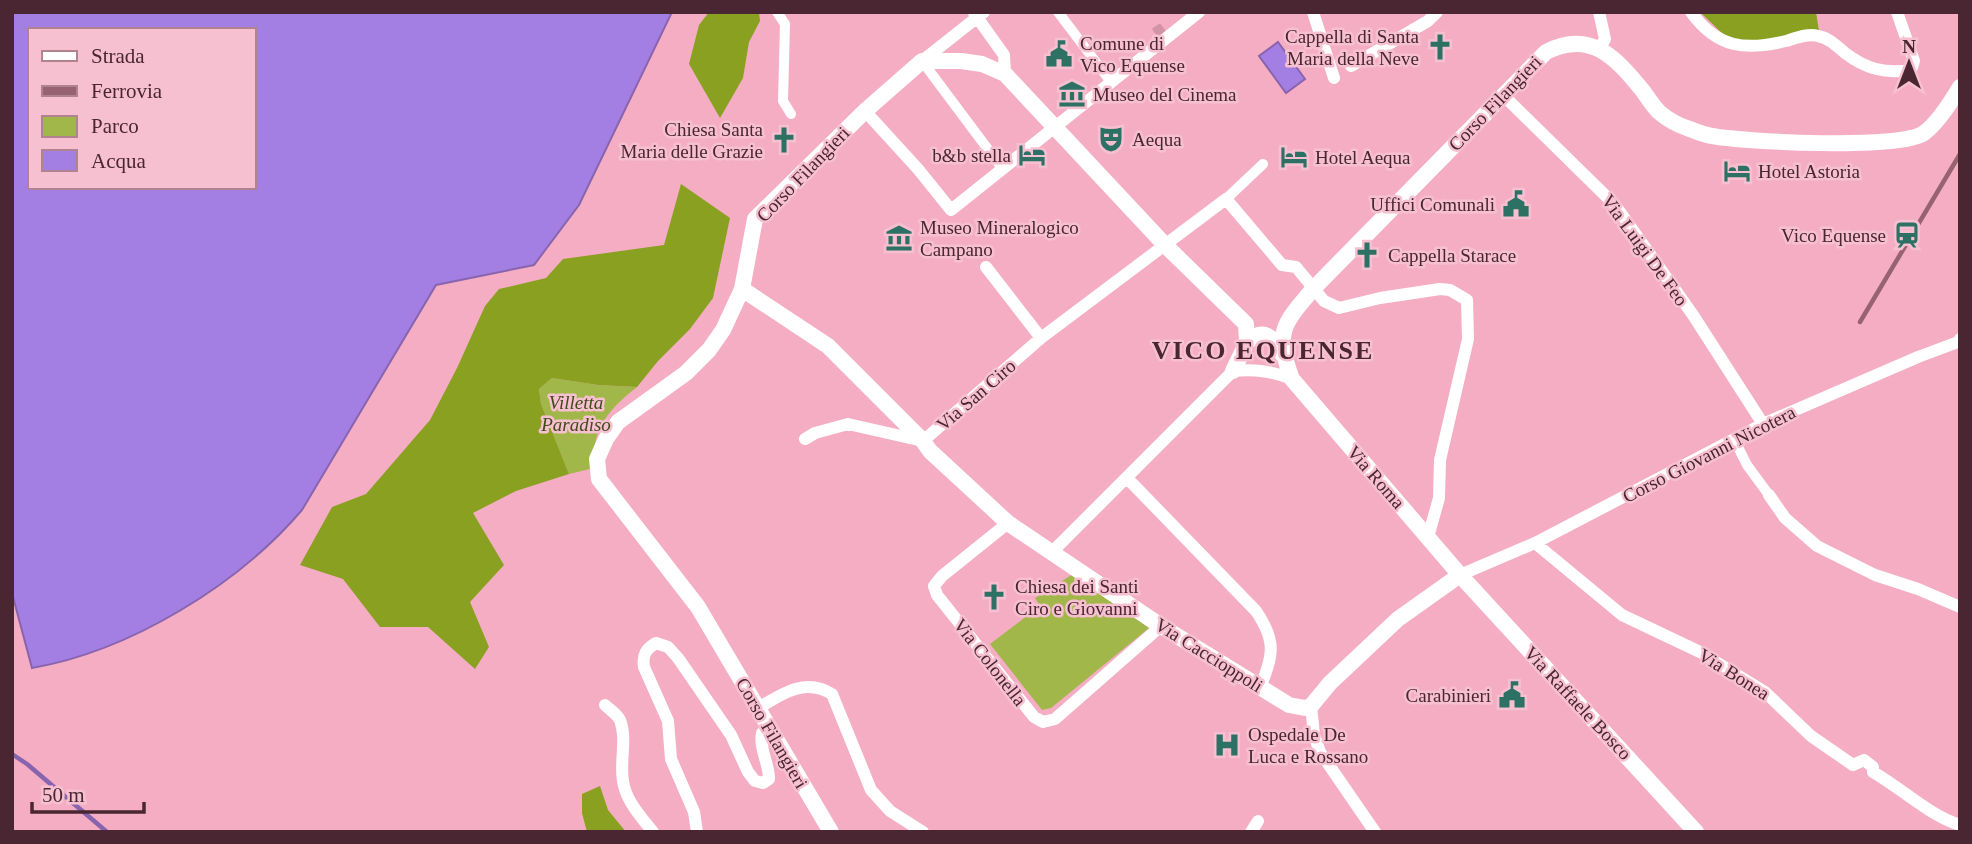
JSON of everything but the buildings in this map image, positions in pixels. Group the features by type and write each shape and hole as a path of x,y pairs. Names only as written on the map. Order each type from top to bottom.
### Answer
{"street":[{"path":"777,12 785,24 783,101 791,114"},
{"path":"1058,12 1111,82"},
{"path":"865,111 951,210 1199,12"},
{"path":"1313,12 1334,78"},
{"path":"1351,66 1428,21 1437,12"},
{"path":"1599,12 1605,39 1600,48 1622,66 1659,112 1685,128 1710,136 1804,143 1903,141 1923,134 1960,87"},
{"path":"1690,12 1699,24 1721,41 1742,47 1762,46 1817,35 1829,40 1858,63 1891,73 1911,70 1914,61 1897,12"},
{"path":"922,61 978,14 1004,55 1005,74"},
{"name":"Corso Filangieri","path":"1290,315 1546,52 1560,44 1580,43 1600,48"},
{"path":"922,61 982,64 1005,74 1165,245 1246,324 1247,342"},
{"path":"922,61 1002,168"},
{"name":"Corso Filangieri","path":"831,832 698,607 599,479 597,458 618,422 686,373 709,350 723,330 742,289 755,219 865,111 922,61"},
{"name":"Via Luigi De Feo","path":"1503,95 1615,205 1693,315 1763,424"},
{"path":"1263,164 1226,199 1282,265 1296,267 1324,301 1339,308 1380,298 1440,289 1450,290 1467,300 1468,339 1440,460 1439,498 1428,537"},
{"name":"Via San Ciro","path":"1052,552 1008,523 930,451 923,441 1041,338 1226,199"},
{"path":"986,267 1041,338"},
{"path":"742,289 828,346 923,441"},
{"path":"1246,324 1262,324 1290,315"},
{"path":"1283,356 1283,331 1290,315"},
{"path":"1052,552 1233,371 1247,342 1255,335 1265,334 1272,338 1283,356"},
{"name":"Corso Giovanni Nicotera","path":"1460,575 1535,543 1763,424 1960,339"},
{"name":"Via Roma","path":"1283,356 1292,379 1460,575"},
{"path":"1233,371 1269,371 1292,379"},
{"path":"805,439 815,433 848,425 923,441"},
{"path":"1734,439 1747,465 1785,519 1817,546 1875,575 1960,607"},
{"path":"1127,478 1256,611 1266,625 1271,661 1260,688"},
{"name":"Via Colonella","path":"1008,523 942,576 934,586 937,595 1034,718 1043,722 1055,719 1161,626"},
{"name":"Via Bonea","path":"1535,543 1622,615 1700,652 1766,692 1811,736 1843,759 1853,765 1864,760 1873,767 1873,772 1943,818 1960,825"},
{"name":"Via Caccioppoli","path":"1052,552 1161,626 1260,688 1289,705 1305,708 1311,706"},
{"path":"1375,832 1320,752 1314,735 1311,706 1330,683 1398,619 1460,575"},
{"name":"Via Raffaele Bosco","path":"1460,575 1696,832"},
{"path":"697,832 694,812 671,758 668,722 644,667 643,659 648,648 656,643 668,647 678,658 731,735 748,772 755,781 763,783 769,779 769,767 761,741 762,733 771,729"},
{"path":"757,709 806,685 820,686 832,694 871,790 890,811 923,832"},
{"path":"605,705 620,719 621,774 624,788 653,832"}],"green space":[{"path":"709,12 759,12 760,21 749,42 743,78 720,118 689,64 699,25"},
{"path":"1700,12 1816,12 1819,31 1752,43 1728,39"},
{"path":"681,184 730,218 713,298 690,329 637,387 598,385 552,378 539,389 541,404 569,474 516,491 473,513 504,565 470,602 489,647 475,669 428,627 380,627 343,579 300,565 332,507 366,494 430,420 485,306 499,289 546,278 563,259 664,245"},
{"name":"Villetta Paradiso","path":"552,378 598,385 637,387 610,412 599,431 595,442 594,468 569,474 541,404 539,389"},
{"path":"1073,574 1149,628 1051,708 1042,710 990,644 1040,606 1035,598"},
{"path":"600,786 608,810 626,832 587,832 582,813 582,794"}],"water":[{"path":"12,12 672,12 579,205 534,265 436,285 302,510 276,538 247,564 180,611 107,647 32,668 12,593"},
{"path":"1278,42 1305,79 1286,93 1259,56"}],"waterway":[{"path":"12,754 107,832"}],"tunnel":[{"path":"1156,26 1163,36"}],"railway":[{"path":"1860,322 1960,154"}],"place":[{"name":"Cappella di Santa Maria della Neve","path":"1440,47"},
{"name":"Comune di Vico Equense","path":"1059,54"},
{"name":"Museo del Cinema","path":"1072,94"},
{"name":"Aequa","path":"1111,139"},
{"name":"Chiesa Santa Maria delle Grazie","path":"784,140"},
{"name":"b&b stella","path":"1032,155"},
{"name":"Hotel Aequa","path":"1294,157"},
{"name":"Hotel Astoria","path":"1737,171"},
{"name":"Uffici Comunali","path":"1516,204"},
{"name":"Vico Equense","path":"1907,235"},
{"name":"Museo Mineralogico Campano","path":"899,238"},
{"name":"Cappella Starace","path":"1367,255"},
{"name":"Chiesa dei Santi Ciro e Giovanni","path":"994,597"},
{"name":"Carabinieri","path":"1512,695"},
{"name":"Ospedale De Luca e Rossano","path":"1227,745"}],"district":[{"name":"VICO EQUENSE","path":"1263,350"}]}
